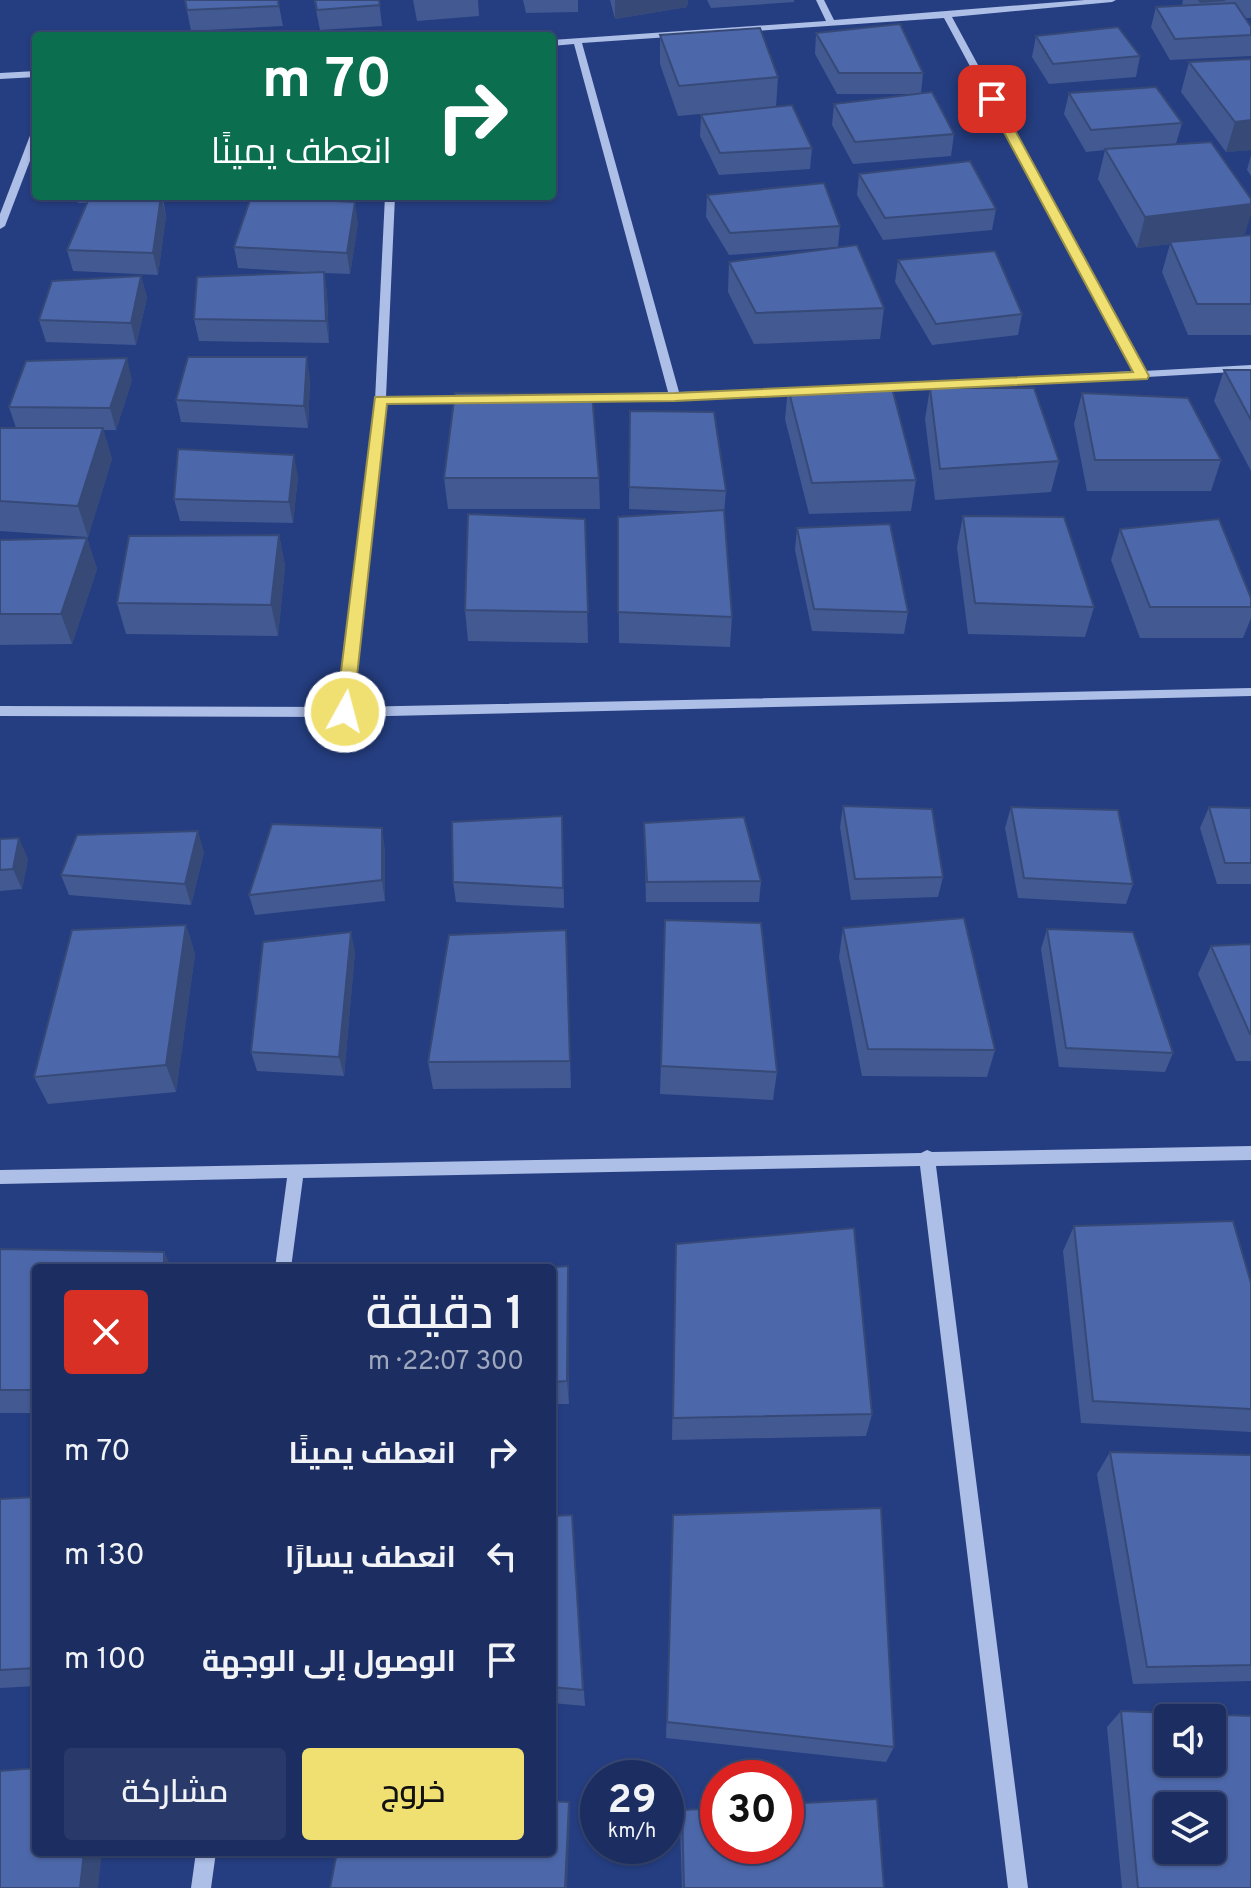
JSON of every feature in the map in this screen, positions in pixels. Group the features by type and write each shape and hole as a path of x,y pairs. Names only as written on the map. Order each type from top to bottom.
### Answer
{"street":[{"path":"820,0 831,22"},
{"path":"556,43 1112,0"},
{"path":"947,15 1142,376"},
{"path":"577,41 675,397"},
{"path":"0,76 32,74"},
{"path":"0,226 32,143"},
{"path":"345,712 380,400 390,200"},
{"path":"846,389 1251,368"},
{"path":"566,398 815,391"},
{"path":"380,400 489,399"},
{"path":"0,711 345,712 1251,692"},
{"path":"0,1177 1251,1153"},
{"path":"927,1157 1018,1888"},
{"path":"284,1264 296,1170"},
{"path":"201,1888 205,1856"}],"building":[{"path":"185,0 278,0 279,6 187,10"},
{"path":"315,0 379,0 380,5 317,10"},
{"path":"1235,3 1251,27 1251,35 1175,39 1156,7"},
{"path":"900,24 923,73 839,73 816,33"},
{"path":"1118,27 1140,56 1053,64 1036,36"},
{"path":"760,28 778,77 679,86 660,35"},
{"path":"1251,59 1251,120 1235,122 1189,62"},
{"path":"1156,87 1182,123 1091,130 1069,93"},
{"path":"932,92 954,134 855,142 834,104"},
{"path":"792,105 812,148 720,153 701,115"},
{"path":"1211,142 1251,199 1251,204 1145,217 1105,149"},
{"path":"970,161 996,209 885,218 859,174"},
{"path":"824,183 840,226 730,233 707,195"},
{"path":"88,200 160,200 153,253 67,250"},
{"path":"250,200 355,202 347,253 234,247"},
{"path":"1251,235 1251,304 1197,304 1170,242"},
{"path":"857,245 884,308 756,313 729,262"},
{"path":"995,251 1022,314 936,324 898,260"},
{"path":"324,272 326,321 194,319 197,277"},
{"path":"141,276 131,323 39,320 52,281"},
{"path":"188,357 307,357 304,406 176,400"},
{"path":"127,358 110,408 9,407 26,361"},
{"path":"1224,370 1251,370 1251,420"},
{"path":"788,388 892,388 916,480 812,483"},
{"path":"930,388 1034,388 1059,461 940,469"},
{"path":"455,393 592,394 599,478 444,478"},
{"path":"1082,393 1188,398 1221,460 1095,460"},
{"path":"630,411 714,412 726,491 629,487"},
{"path":"0,428 103,428 78,506 0,501"},
{"path":"178,449 294,455 289,502 174,499"},
{"path":"724,510 732,617 618,612 618,517"},
{"path":"468,514 585,519 588,612 465,610"},
{"path":"963,516 1064,517 1094,607 975,603"},
{"path":"1219,519 1251,598 1251,607 1150,607 1120,529"},
{"path":"890,524 908,612 814,609 797,528"},
{"path":"279,535 271,605 117,603 129,536"},
{"path":"87,538 61,614 0,614 0,540"},
{"path":"843,806 932,809 943,877 855,879"},
{"path":"1011,807 1118,810 1133,884 1024,878"},
{"path":"1209,807 1251,808 1251,863 1225,863"},
{"path":"562,816 563,888 453,882 452,822"},
{"path":"744,817 761,881 647,882 644,823"},
{"path":"272,824 382,828 382,880 249,895"},
{"path":"198,831 185,884 61,875 77,835"},
{"path":"19,838 13,869 0,870 0,839"},
{"path":"964,918 995,1050 868,1049 843,928"},
{"path":"665,920 761,923 777,1072 661,1066"},
{"path":"186,925 166,1065 34,1077 72,930"},
{"path":"1047,929 1133,932 1173,1053 1066,1048"},
{"path":"566,930 570,1061 428,1062 449,935"},
{"path":"351,932 339,1057 251,1052 263,942"},
{"path":"1251,944 1251,1034 1250,1034 1211,946"},
{"path":"1233,1221 1251,1283 1251,1409 1093,1401 1074,1226"},
{"path":"854,1228 872,1414 673,1418 676,1244"},
{"path":"0,1249 164,1252 164,1264 32,1264 32,1390 0,1390"},
{"path":"568,1266 567,1381 556,1382 556,1267"},
{"path":"1110,1452 1251,1455 1251,1665 1147,1667"},
{"path":"32,1497 32,1668 0,1670 0,1499"},
{"path":"881,1508 894,1747 667,1722 673,1515"},
{"path":"572,1515 583,1690 556,1687 556,1516"},
{"path":"1121,1711 1154,1712 1154,1776 1226,1776 1226,1715 1251,1716 1251,1888 1138,1888"},
{"path":"32,1768 32,1856 84,1856 80,1888 0,1888 0,1771"},
{"path":"877,1799 884,1888 684,1888 684,1810 700,1809 700,1864 804,1864 804,1803"},
{"path":"556,1801 569,1802 565,1888 330,1888 336,1856 556,1856"}],"route":[{"path":"345,712 380,400 675,397 1142,376 992,99"}]}
